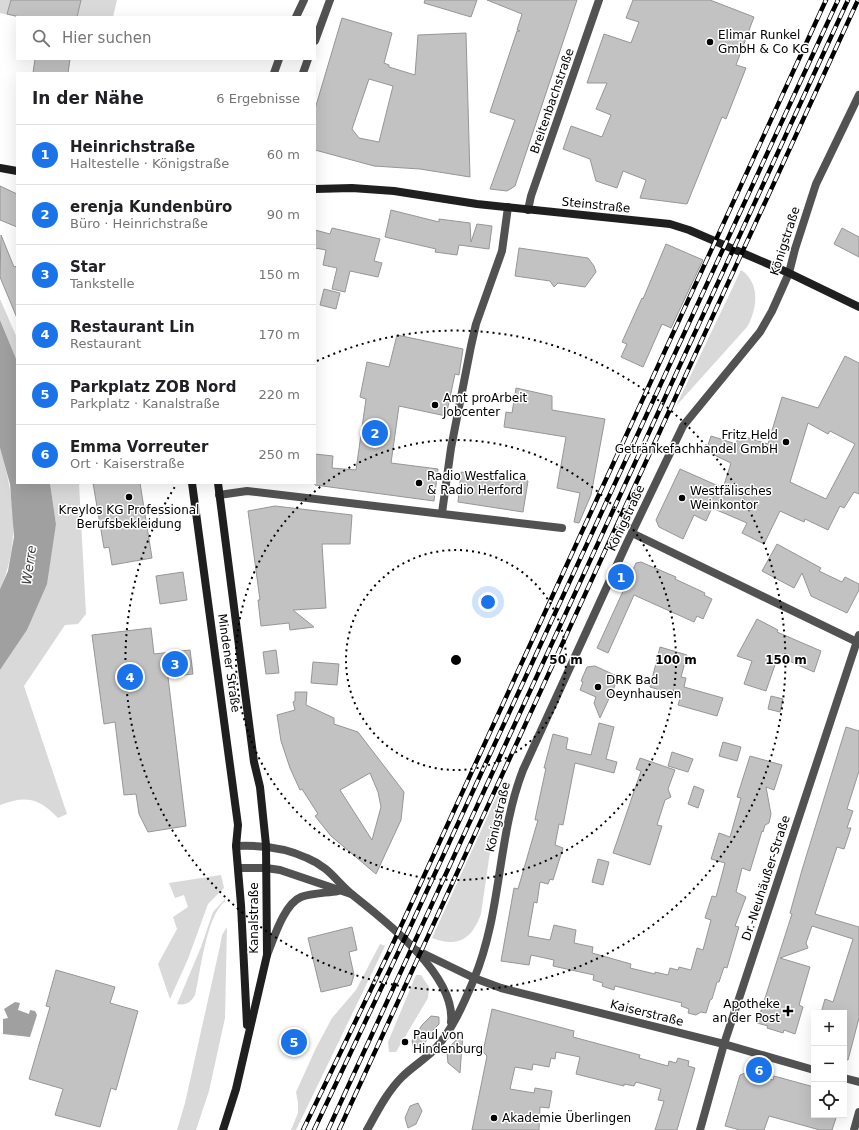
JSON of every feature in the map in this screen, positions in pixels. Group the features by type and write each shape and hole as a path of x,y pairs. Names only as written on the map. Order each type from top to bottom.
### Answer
{"main road":[{"path":"0,168 16,171"},
{"name":"Steinstraße","path":"316,189 352,188 394,191 508,208 670,224 689,230 789,273 859,307"},
{"name":"Mindener Straße","path":"192,484 238,825 236,846"},
{"name":"Mindener Straße","path":"218,484 254,762 260,787 266,845"},
{"name":"Kanalstraße","path":"224,1130 236,1089 247,1036 267,955 266,845"},
{"name":"Kanalstraße","path":"236,846 245,973 247,1036"}],"street":[{"path":"296,16 304,0"},
{"path":"316,38 330,0"},
{"name":"Breitenbachstraße","path":"528,210 531,196 599,0"},
{"path":"274,72 279,60"},
{"path":"303,72 308,60"},
{"name":"Königstraße","path":"367,1130 390,1090 402,1077 434,1050 451,1027 474,978 491,924 514,793 523,770 632,534 684,426 760,332 772,311 789,273 795,248 816,184 859,95"},
{"path":"442,513 451,448 476,324 502,251 508,208"},
{"path":"219,495 247,491 562,528"},
{"path":"632,534 858,640"},
{"name":"Dr.-Neuhäußer-Straße","path":"700,1130 724,1044 858,640"},
{"path":"236,846 266,845 284,849 313,861 329,870 353,895 416,950 443,987 448,997 452,1012 451,1027"},
{"path":"238,868 266,868 280,870 353,895"},
{"path":"267,955 286,912 293,903 301,897 341,891"},
{"name":"Kaiserstraße","path":"416,950 474,978 514,991 724,1044 811,1069"},
{"path":"847,1079 859,1082"},
{"path":"854,1130 859,1112"}],"shaded area":[{"path":"0,0 117,0 113,16 16,17 0,13"},
{"path":"741,270 752,282 755,297 753,313 747,327 676,406"},
{"path":"0,299 16,336 16,359 0,320"},
{"path":"0,448 12,501 13,536 7,571 0,589"},
{"path":"50,484 79,484 86,614 78,624 65,625 24,686 67,814 58,818 45,806 32,800 17,800 0,805 0,670 27,630 56,524"},
{"path":"501,787 495,817 481,914 477,923 468,935 457,941 449,942 432,938"},
{"path":"221,875 224,888 208,904 188,959 170,999 158,964 177,929 173,917 188,907 184,895 175,898 169,883"},
{"path":"225,899 213,919 209,931 195,995 188,1003 177,1004 201,947 213,912"},
{"path":"227,927 225,1018 209,1091 196,1130 177,1130 185,1103 222,935"},
{"path":"380,944 385,946 296,1130 291,1130 298,1113 296,1092 316,1048 332,1018 356,990"},
{"path":"416,975 421,975 429,987 428,998 396,1052 389,1052 388,1042"}],"water":[{"name":"Werre","path":"0,320 16,359 16,484 50,484 56,524 47,584 27,630 0,670 0,589 8,571 14,537 10,484 0,448"},
{"path":"15,1002 20,1003 18,1010 29,1014 30,1010 35,1011 37,1015 30,1037 3,1034 3,1019 8,1018 4,1009"}],"building":[{"path":"11,0 81,0 77,16 16,16 7,14"},
{"path":"425,0 477,0 471,17 424,3"},
{"path":"487,0 577,0 515,186 507,191 490,189 515,120 490,112 517,31 520,31 517,30 522,14"},
{"path":"633,0 710,0 754,17 736,65 746,68 726,119 722,117 687,204 640,198 646,180 623,171 617,188 596,181 590,159 563,149 571,126 602,137 611,115 596,109 607,83 587,83 604,34 631,43 639,22 626,18"},
{"path":"342,18 392,33 384,63 389,65 389,67 415,75 418,35 466,33 470,177 420,169 374,166 316,150 316,106","holes":["369,79 393,86 379,142 359,138 352,129"]},
{"path":"35,60 70,60 68,72 33,72"},
{"path":"0,186 16,194 16,227 0,220"},
{"path":"391,210 439,222 439,219 470,223 471,242 477,224 492,226 489,249 459,245 457,255 435,252 436,249 385,237"},
{"path":"332,228 380,239 374,261 382,263 378,277 350,271 345,292 332,289 337,268 323,265 326,250 316,248 316,230 330,234"},
{"path":"842,228 859,237 859,257 834,244"},
{"path":"1,235 14,267 16,266 16,316 0,277"},
{"path":"666,244 703,260 671,328 662,324 643,367 621,357 627,344 622,342 642,298 643,299"},
{"path":"519,248 588,258 594,266 596,272 585,287 558,283 554,287 550,281 515,276"},
{"path":"324,289 340,293 336,309 320,305"},
{"path":"397,335 463,349 459,375 455,374 446,416 399,406 391,463 438,469 434,501 315,485 316,454 333,456 332,468 356,470 366,399 360,397 367,362 389,367"},
{"path":"845,356 859,363 859,494 854,492 844,508 840,506 828,530 805,519 804,522 780,511 764,544 742,533 747,523 712,508 706,521 694,515 683,539 659,527 656,520 680,469 723,488 731,463 706,451 711,436 736,444 739,435 768,444 782,397 818,408","holes":["808,423 828,434 830,431 855,444 826,499 790,482"]},
{"path":"516,388 552,396 552,410 605,419 591,495 579,523 574,522 580,493 557,488 566,437 504,427 506,412 512,413"},
{"path":"461,472 528,481 523,512 458,502"},
{"path":"93,484 140,484 152,558 112,565 109,547 104,548"},
{"path":"275,506 352,515 350,544 322,544 326,608 293,610 314,627 290,630 289,623 261,626 258,600 260,600 248,511"},
{"path":"777,544 821,568 819,571 842,582 845,577 859,584 859,590 847,613 811,596 802,573 794,588 762,571"},
{"path":"641,562 676,577 675,579 705,593 704,595 712,599 703,619 697,616 694,622 634,595 608,653 597,648 636,563"},
{"path":"183,572 187,600 160,604 156,576"},
{"path":"757,619 778,630 777,632 821,651 814,672 778,656 766,691 744,684 752,661 737,656"},
{"path":"151,628 154,654 190,650 193,674 168,677 186,826 148,832 139,814 136,794 124,795 115,722 104,724 92,635"},
{"path":"660,647 687,655 681,677 686,678 684,687 723,698 717,716 678,705 682,692 680,696 650,687"},
{"path":"276,650 279,673 266,674 263,652"},
{"path":"313,662 339,664 337,685 311,683"},
{"name":"DRK Bad Oeynhausen","path":"595,666 619,677 600,718 594,703 596,697 580,690 583,682 581,681 587,667"},
{"path":"295,692 307,692 306,705 334,718 334,724 358,732 404,792 401,820 376,874 331,836 315,816 318,814 302,789 300,790 290,768 281,741 277,715 295,710 293,702 295,701","holes":["370,773 378,792 381,807 372,840 340,790"]},
{"path":"771,696 783,699 780,712 768,709"},
{"path":"599,723 614,727 606,759 617,762 614,773 575,763 563,825 559,824 555,845 563,848 553,880 550,879 548,884 540,882 537,903 534,902 528,936 550,940 554,925 576,930 574,943 593,947 592,953 631,964 630,968 655,974 655,972 668,975 670,968 678,970 679,967 691,970 697,948 703,950 711,920 705,918 712,896 716,897 725,863 711,859 719,833 730,837 741,798 737,797 750,756 782,765 774,790 766,787 771,814 769,823 765,825 763,832 762,831 750,871 742,868 736,892 746,897 735,926 739,927 727,968 724,967 719,982 717,982 706,1013 701,1012 696,1015 688,1013 689,1009 681,1006 682,1003 615,986 614,990 602,986 603,983 593,980 594,975 553,966 554,960 531,955 529,965 501,961 514,888 518,889 538,820 535,820 546,768 544,768 553,734 568,738 566,749 591,755"},
{"path":"846,727 859,731 859,771 847,809 853,811 847,828 851,828 844,849 837,847 815,914 859,927 859,1018 848,1060 847,1010 822,1010 825,999 833,1002 853,939 812,926 806,943 808,948 780,958 810,967 799,1005 803,1007 795,1034 784,1030 783,1033 757,1023 792,914 790,913"},
{"path":"723,742 741,747 737,761 719,756"},
{"path":"672,752 693,759 688,772 668,766"},
{"path":"640,758 675,770 668,789 671,797 665,800 657,825 662,826 650,865 613,853 641,771 636,769"},
{"path":"694,786 704,790 698,808 688,804"},
{"path":"598,859 609,862 603,885 592,882"},
{"path":"352,927 357,950 349,952 354,975 351,985 321,992 308,938"},
{"path":"56,970 115,987 110,1003 138,1011 116,1090 111,1088 100,1127 55,1115 63,1089 29,1079 50,1007 46,1006"},
{"path":"492,1009 574,1031 573,1037 640,1055 639,1058 668,1066 669,1061 676,1063 678,1058 689,1061 688,1066 695,1068 677,1130 655,1130 664,1101 658,1100 661,1089 636,1082 634,1086 624,1084 624,1086 576,1074 580,1057 556,1052 555,1059 551,1058 549,1067 533,1064 532,1070 515,1067 510,1089 534,1093 535,1088 552,1091 549,1108 540,1107 539,1130 472,1130 487,1056 483,1052"},
{"path":"431,1016 439,1017 439,1024 431,1032 422,1048 414,1049 412,1041 422,1025"},
{"path":"463,1034 460,1073 448,1063 447,1053 450,1046"},
{"path":"745,1073 773,1080 774,1076 811,1086 811,1118 836,1118 832,1130 820,1130 769,1116 764,1130 740,1130 725,1126 740,1075"},
{"path":"418,1103 422,1111 416,1124 408,1128 405,1118 410,1106"}],"railway":[{"path":"303,1130 390,950 826,0"},
{"path":"314,1130 413,921 838,0"},
{"path":"328,1130 848,0"},
{"path":"339,1130 858,0"}],"place":[{"name":"Elimar Runkel GmbH & Co KG","path":"710,42"},
{"name":"Amt proArbeit Jobcenter","path":"435,405"},
{"name":"erenja Kundenbüro","path":"375,433"},
{"name":"Fritz Held Getränkefachhandel GmbH","path":"786,442"},
{"name":"Radio Westfalica & Radio Herford","path":"419,483"},
{"name":"Kreylos KG Professional Berufsbekleidung","path":"129,497"},
{"name":"Westfälisches Weinkontor","path":"682,498"},
{"name":"Heinrichstraße","path":"621,577"},
{"name":"Star","path":"175,664"},
{"name":"Restaurant Lin","path":"130,677"},
{"name":"DRK Bad Oeynhausen","path":"598,687"},
{"name":"Apotheke an der Post","path":"788,1011"},
{"name":"Parkplatz ZOB Nord","path":"294,1042"},
{"name":"Paul von Hindenburg","path":"405,1042"},
{"name":"Emma Vorreuter","path":"759,1070"},
{"name":"Akademie Überlingen","path":"494,1118"}]}
